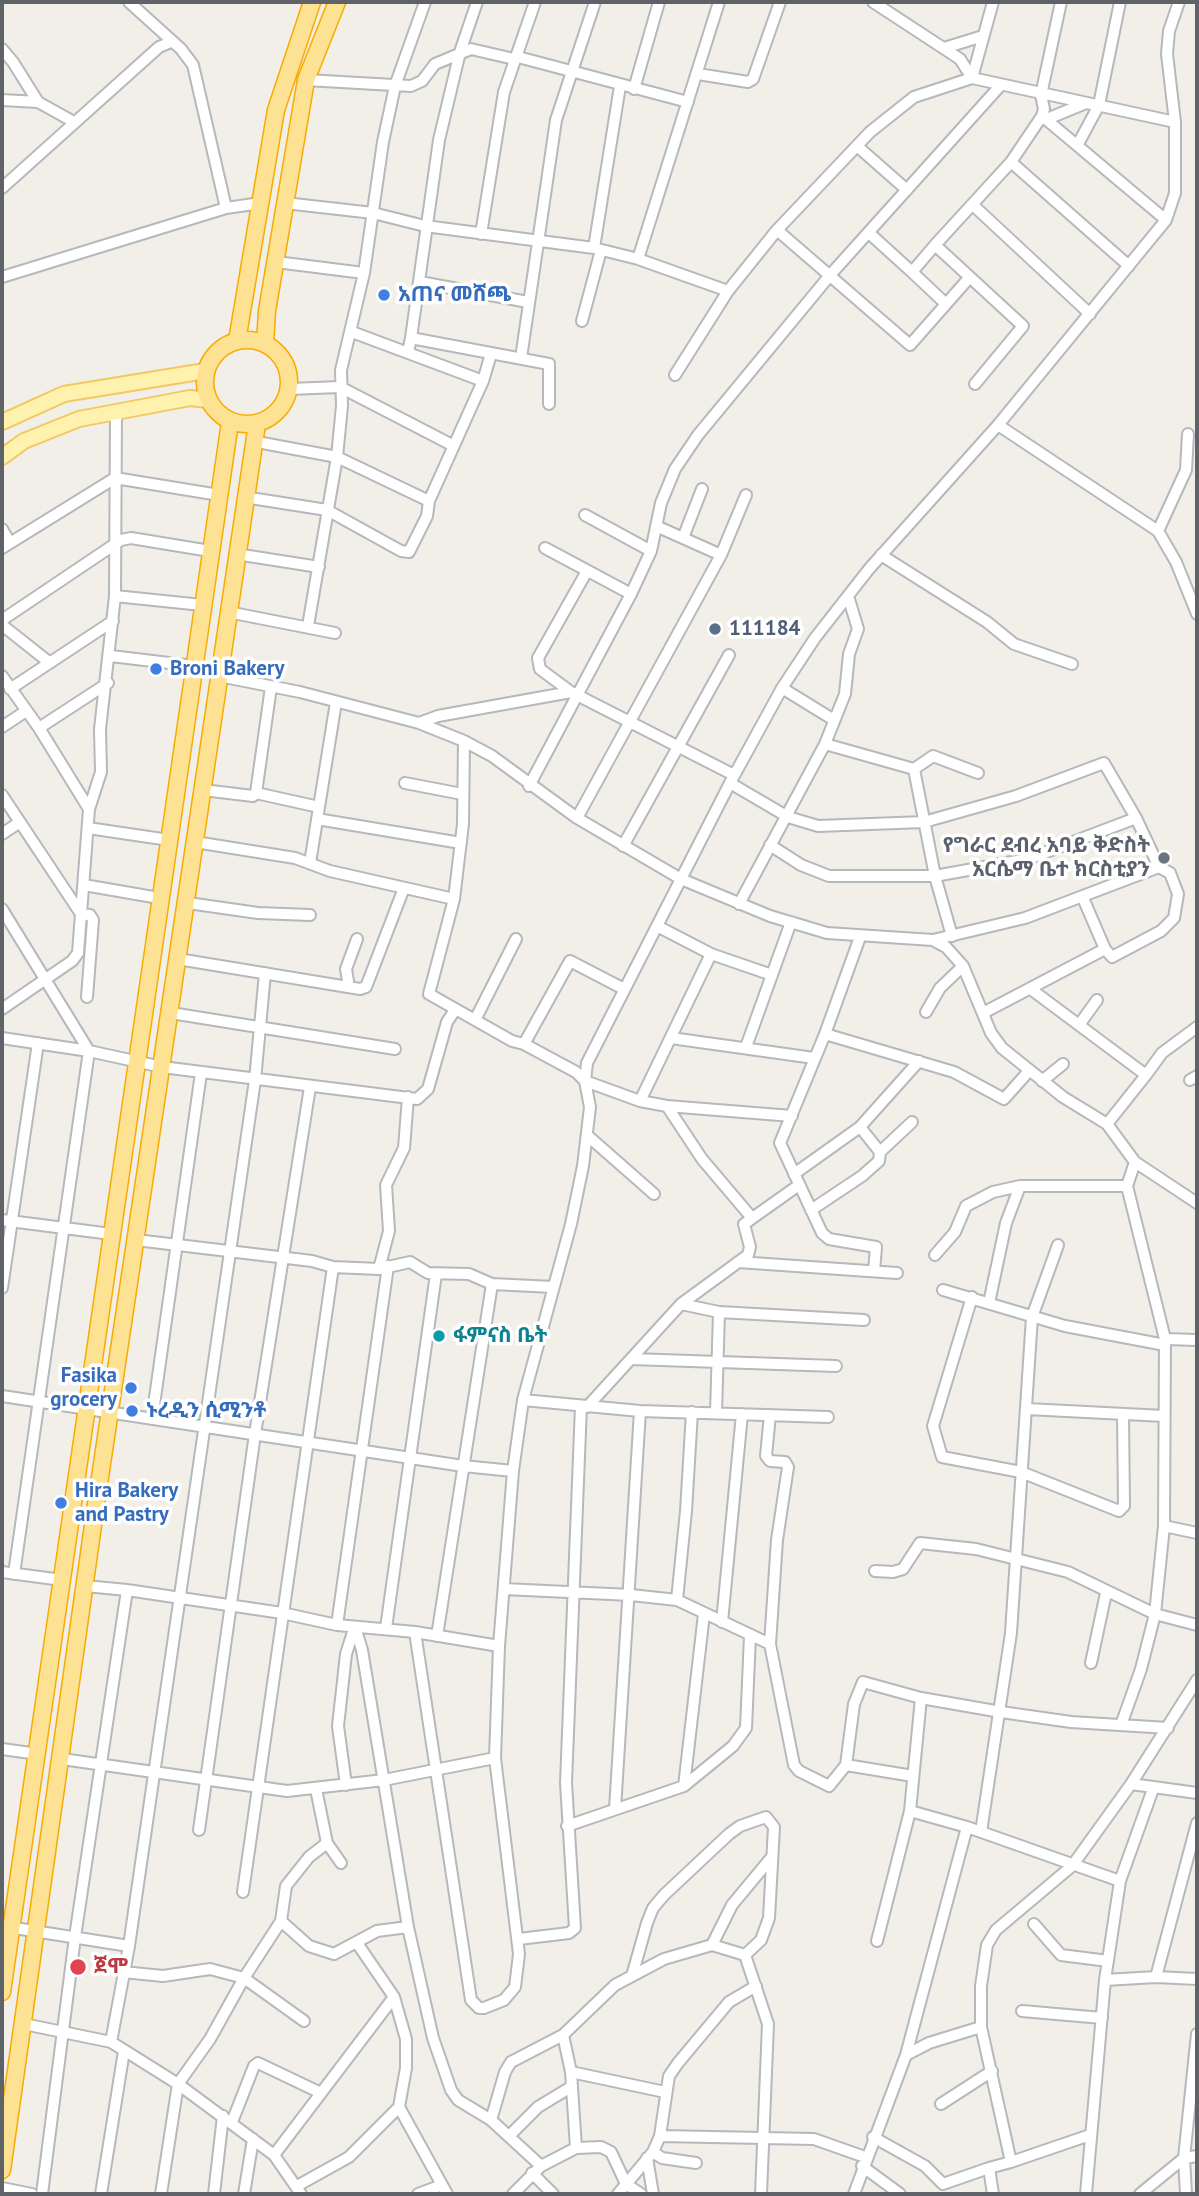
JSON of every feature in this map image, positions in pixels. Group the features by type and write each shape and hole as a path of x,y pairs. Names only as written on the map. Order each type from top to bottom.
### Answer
{"highway":[{"path":"237,341 261,202 263,169 278,100 312,2"},
{"path":"265,344 275,262 306,80 337,2"},
{"path":"237,341 265,344 284,363 289,389 278,411 257,424 230,422 217,413 208,400 204,386 205,370 217,352 237,341"},
{"path":"2,1992 6,1927 38,1754 159,898 230,422"},
{"path":"2,2170 85,1586 188,903 252,441 257,424"}],"main road":[{"path":"2,422 64,394 205,370"},
{"path":"2,457 24,441 52,428 117,411 190,398 208,400"}],"street":[{"path":"129,2 193,65 226,208"},
{"path":"308,626 337,457 342,406 340,387 364,273 383,142 395,86 425,2"},
{"path":"408,352 439,140 460,52 477,2"},
{"path":"481,234 497,129 516,58 535,2"},
{"path":"522,358 556,120 595,2"},
{"path":"634,89 659,2"},
{"path":"638,259 719,2"},
{"path":"698,74 748,82 753,79 780,2"},
{"path":"873,2 960,59 972,78"},
{"path":"972,78 993,2"},
{"path":"1061,2 1041,95 1045,118 1166,220"},
{"path":"1078,144 1100,105 1120,2"},
{"path":"415,1632 471,2000 479,2008 504,2000 515,1987 519,1939 495,1758 499,1646 513,1471 523,1400 571,1224 588,1136 590,1107 585,1081 587,1063 732,779 782,688 815,638 881,555 998,425 1166,220 1175,193 1175,122 1167,54 1179,2"},
{"path":"944,48 983,36"},
{"path":"2,188 159,47 171,42"},
{"path":"2,49 38,102"},
{"path":"306,80 411,86 422,81 435,64 471,49 688,102"},
{"path":"675,375 728,291 777,230 889,114 914,97 972,78 1175,122"},
{"path":"582,321 597,249 620,86"},
{"path":"529,786 651,551 656,526 675,469 698,435 831,274 1000,86"},
{"path":"2,100 38,102 74,122"},
{"path":"912,272 974,206 1045,118 1086,103"},
{"path":"857,146 908,190"},
{"path":"1011,162 1129,266"},
{"path":"2,277 226,208 261,202"},
{"path":"285,203 373,214 425,226 597,249 638,259 728,291"},
{"path":"974,206 1090,314"},
{"path":"777,230 910,345 969,278"},
{"path":"869,233 946,304"},
{"path":"935,245 1023,326 975,384"},
{"path":"275,262 364,273"},
{"path":"420,282 528,302"},
{"path":"352,332 483,381"},
{"path":"411,338 522,358 550,366 549,404"},
{"path":"244,497 327,510 405,553 409,552 428,516 429,501 483,381 491,354"},
{"path":"289,389 340,387 454,446"},
{"path":"2,1009 47,979 78,953 89,810 101,772 100,729 111,656 115,596 117,411"},
{"path":"998,425 1158,530 1176,562 1197,614"},
{"path":"1158,530 1186,470 1188,434"},
{"path":"252,441 337,457 429,501"},
{"path":"2,529 6,545 115,478 219,495"},
{"path":"683,538 702,489"},
{"path":"577,818 631,722 690,607 721,555 746,495"},
{"path":"585,515 651,551"},
{"path":"656,526 721,555"},
{"path":"2,620 114,545 131,538 211,551"},
{"path":"545,548 631,594"},
{"path":"236,554 319,567"},
{"path":"881,555 987,622 1014,644 1072,664"},
{"path":"587,571 538,657 540,669 575,694 680,746 788,817 818,826 924,822 1016,796 1102,762 1136,818 1159,867 1170,873 1178,894 1174,918 1161,930 1110,957 1083,898"},
{"path":"115,596 202,605"},
{"path":"739,904 825,744 845,694 851,645 858,629 848,596"},
{"path":"228,612 335,633"},
{"path":"10,689 113,621"},
{"path":"2,625 50,663"},
{"path":"623,846 729,655"},
{"path":"111,656 194,666"},
{"path":"2,676 39,728 89,810"},
{"path":"219,676 419,723 464,741 492,756 529,786 577,818 681,879 739,904 791,922 860,937 933,940 952,936 1025,918 1159,867"},
{"path":"39,728 108,683"},
{"path":"256,793 271,687"},
{"path":"782,688 834,720"},
{"path":"419,723 438,716 575,694"},
{"path":"310,863 336,702"},
{"path":"2,727 26,711"},
{"path":"464,741 461,843 454,899 429,994 512,1041 524,1044 576,1072 585,1081 640,1101 667,1106 792,1116"},
{"path":"825,744 914,769"},
{"path":"914,769 933,756 978,773"},
{"path":"914,769 935,876 952,936"},
{"path":"405,783 462,794"},
{"path":"203,790 253,796 256,793 318,813 461,843"},
{"path":"2,795 81,914"},
{"path":"770,845 801,865 829,876 935,876 1028,859 1136,818"},
{"path":"2,834 20,822"},
{"path":"88,828 169,840"},
{"path":"195,842 310,863 330,871 454,899"},
{"path":"84,885 159,898"},
{"path":"178,958 349,988 366,987 404,888"},
{"path":"188,903 258,913 310,915"},
{"path":"2,909 89,1051 14,1574"},
{"path":"81,914 90,915 93,919 87,997"},
{"path":"746,1047 791,922"},
{"path":"657,926 712,954 772,975"},
{"path":"860,937 825,1034 780,1143 822,1233 829,1239 876,1247 874,1271"},
{"path":"349,988 346,969 357,939"},
{"path":"475,1020 516,939"},
{"path":"933,940 946,947 963,966 983,1013 1002,1048 1042,1081 1107,1124 1135,1162 1197,1203"},
{"path":"983,1013 1032,990 1105,948"},
{"path":"640,1101 712,954"},
{"path":"524,1044 570,961 624,989"},
{"path":"926,1012 940,988 963,966"},
{"path":"111,2042 129,1945 255,1080 265,973"},
{"path":"1032,990 1146,1075"},
{"path":"1079,1025 1097,1000"},
{"path":"2,1038 89,1051 201,1073 416,1099 428,1089 447,1022 455,1010"},
{"path":"171,1013 395,1049"},
{"path":"1107,1124 1163,1053 1197,1027"},
{"path":"825,1034 954,1072 1004,1099 1029,1071"},
{"path":"671,1038 814,1058"},
{"path":"2,1288 7,1220 38,1043"},
{"path":"519,1939 569,1933 575,1928 566,1783 572,1593 584,1406 632,1359 681,1304 748,1255 750,1247 742,1226 860,1127 919,1061"},
{"path":"1042,1081 1063,1064"},
{"path":"152,1419 201,1073"},
{"path":"199,1830 255,1434 310,1087"},
{"path":"337,1625 363,1452 389,1231 386,1185 404,1148 408,1097"},
{"path":"667,1106 702,1159 752,1218"},
{"path":"811,1210 862,1176 879,1161 880,1152 912,1122"},
{"path":"860,1127 880,1152"},
{"path":"588,1136 654,1194"},
{"path":"1121,1726 1141,1669 1155,1614 1164,1526 1165,1342 1127,1186 1135,1162"},
{"path":"935,1255 955,1232 966,1206 993,1192 1020,1186 1127,1186"},
{"path":"989,1303 1006,1223 1020,1186"},
{"path":"7,1220 111,1234"},
{"path":"136,1240 284,1258 333,1267 384,1268 410,1262 436,1274 469,1274 492,1284 553,1287"},
{"path":"981,1832 1011,1633 1032,1317 1058,1245"},
{"path":"738,1262 897,1273"},
{"path":"243,1892 333,1267"},
{"path":"386,1628 436,1274"},
{"path":"438,1636 492,1284"},
{"path":"943,1290 1032,1317 1123,1339 1165,1342 1197,1340"},
{"path":"972,1297 933,1426 935,1441 946,1460 1021,1472 1115,1510 1122,1509 1123,1414"},
{"path":"681,1304 719,1312 864,1320"},
{"path":"716,1413 719,1312"},
{"path":"632,1359 836,1366"},
{"path":"2,1396 363,1452 513,1471"},
{"path":"523,1400 640,1411 828,1417"},
{"path":"1027,1409 1164,1416"},
{"path":"615,1808 631,1595 640,1411"},
{"path":"677,1600 686,1511 691,1412"},
{"path":"722,1622 742,1414"},
{"path":"770,1415 766,1456 770,1461 785,1462 788,1468 777,1540 770,1644 796,1769 829,1786 846,1765 854,1704 859,1685 863,1682 921,1698 1001,1712 1121,1726 1168,1728"},
{"path":"1164,1526 1197,1533"},
{"path":"875,1571 893,1572 903,1569 917,1545 926,1542 1068,1572 1106,1593 1155,1614 1197,1625"},
{"path":"2,1572 62,1580"},
{"path":"85,1586 179,1597 282,1613 337,1625 386,1628 499,1646"},
{"path":"504,1589 677,1600 770,1644"},
{"path":"41,2194 75,1937 127,1590"},
{"path":"1091,1663 1106,1593"},
{"path":"684,1786 704,1614"},
{"path":"355,1627 408,1927 433,2038 451,2090 467,2106 510,2135 552,2194"},
{"path":"346,1785 339,1717 346,1654 355,1627"},
{"path":"567,1826 684,1786 733,1746 746,1728 750,1636"},
{"path":"1011,2162 981,2027 981,1986 987,1945 996,1930 1072,1866 1131,1784 1197,1680"},
{"path":"877,1941 910,1811 921,1698"},
{"path":"2,1749 38,1754"},
{"path":"62,1759 102,1762 287,1791 316,1790 384,1780 495,1758"},
{"path":"846,1765 913,1776"},
{"path":"1131,1784 1197,1793"},
{"path":"1087,2194 1105,1980 1121,1881 1153,1789"},
{"path":"316,1790 327,1843 341,1863"},
{"path":"910,1811 967,1827 1121,1881"},
{"path":"632,1976 653,1908 729,1834 740,1826 766,1818 774,1827 766,1933 745,1955"},
{"path":"1156,1977 1197,1823"},
{"path":"854,2194 873,2137 906,2055 967,1827"},
{"path":"161,2194 178,2084 210,2039 244,1978 281,1921 286,1886 309,1857 327,1843"},
{"path":"712,1945 732,1905 771,1858"},
{"path":"281,1921 309,1946 334,1954 377,1931 408,1927"},
{"path":"1034,1924 1061,1955 1108,1961"},
{"path":"6,1927 129,1945"},
{"path":"24,2024 111,2042 178,2084 274,2155 299,2190 349,2157 399,2107 406,2068 406,2039 394,1997 357,1943"},
{"path":"491,2120 505,2071 511,2062 563,2035 615,1985 664,1959 712,1945 745,1955"},
{"path":"745,1955 768,2024 761,2189 773,2194"},
{"path":"123,1972 163,1976 210,1969 244,1978 304,2021"},
{"path":"1105,1980 1156,1977 1197,1979"},
{"path":"618,2194 650,2155 660,2136 665,2092 678,2063 726,2006 756,1986"},
{"path":"274,2155 394,1997"},
{"path":"1022,2011 1101,2018"},
{"path":"906,2055 929,2043 981,2027"},
{"path":"1186,2194 1184,2158 1196,2082 1197,2034"},
{"path":"563,2035 571,2072 576,2148"},
{"path":"101,2194 124,2051"},
{"path":"214,2194 228,2119 258,2063 321,2093"},
{"path":"941,2104 992,2071"},
{"path":"571,2072 665,2092"},
{"path":"510,2135 538,2107 571,2087"},
{"path":"399,2107 444,2189 418,2194"},
{"path":"873,2137 925,2166 943,2184 1090,2135"},
{"path":"660,2136 814,2140 864,2162 900,2194"},
{"path":"244,2194 253,2139"},
{"path":"513,2194 536,2170 576,2148 606,2148 626,2184 642,2194"},
{"path":"650,2155 696,2163"},
{"path":"650,2155 653,2194"},
{"path":"1141,2194 1184,2158 1197,2156"},
{"path":"989,2168 993,2194"},
{"path":"2,2188 32,2194"}],"place":[{"name":"አጠና መሸጫ","path":"384,295"},
{"name":"111184","path":"715,629"},
{"name":"Broni Bakery","path":"156,669"},
{"name":"የግራር ደብረ አባይ ቅድስት አርሴማ ቤተ ክርስቲያን","path":"1164,858"},
{"name":"ፋምናስ ቤት","path":"439,1336"},
{"name":"Fasika grocery","path":"131,1388"},
{"name":"ኑረዲን ሲሚንቶ","path":"132,1411"},
{"name":"Hira Bakery and Pastry","path":"61,1503"},
{"name":"ጀሞ","path":"78,1967"}]}
